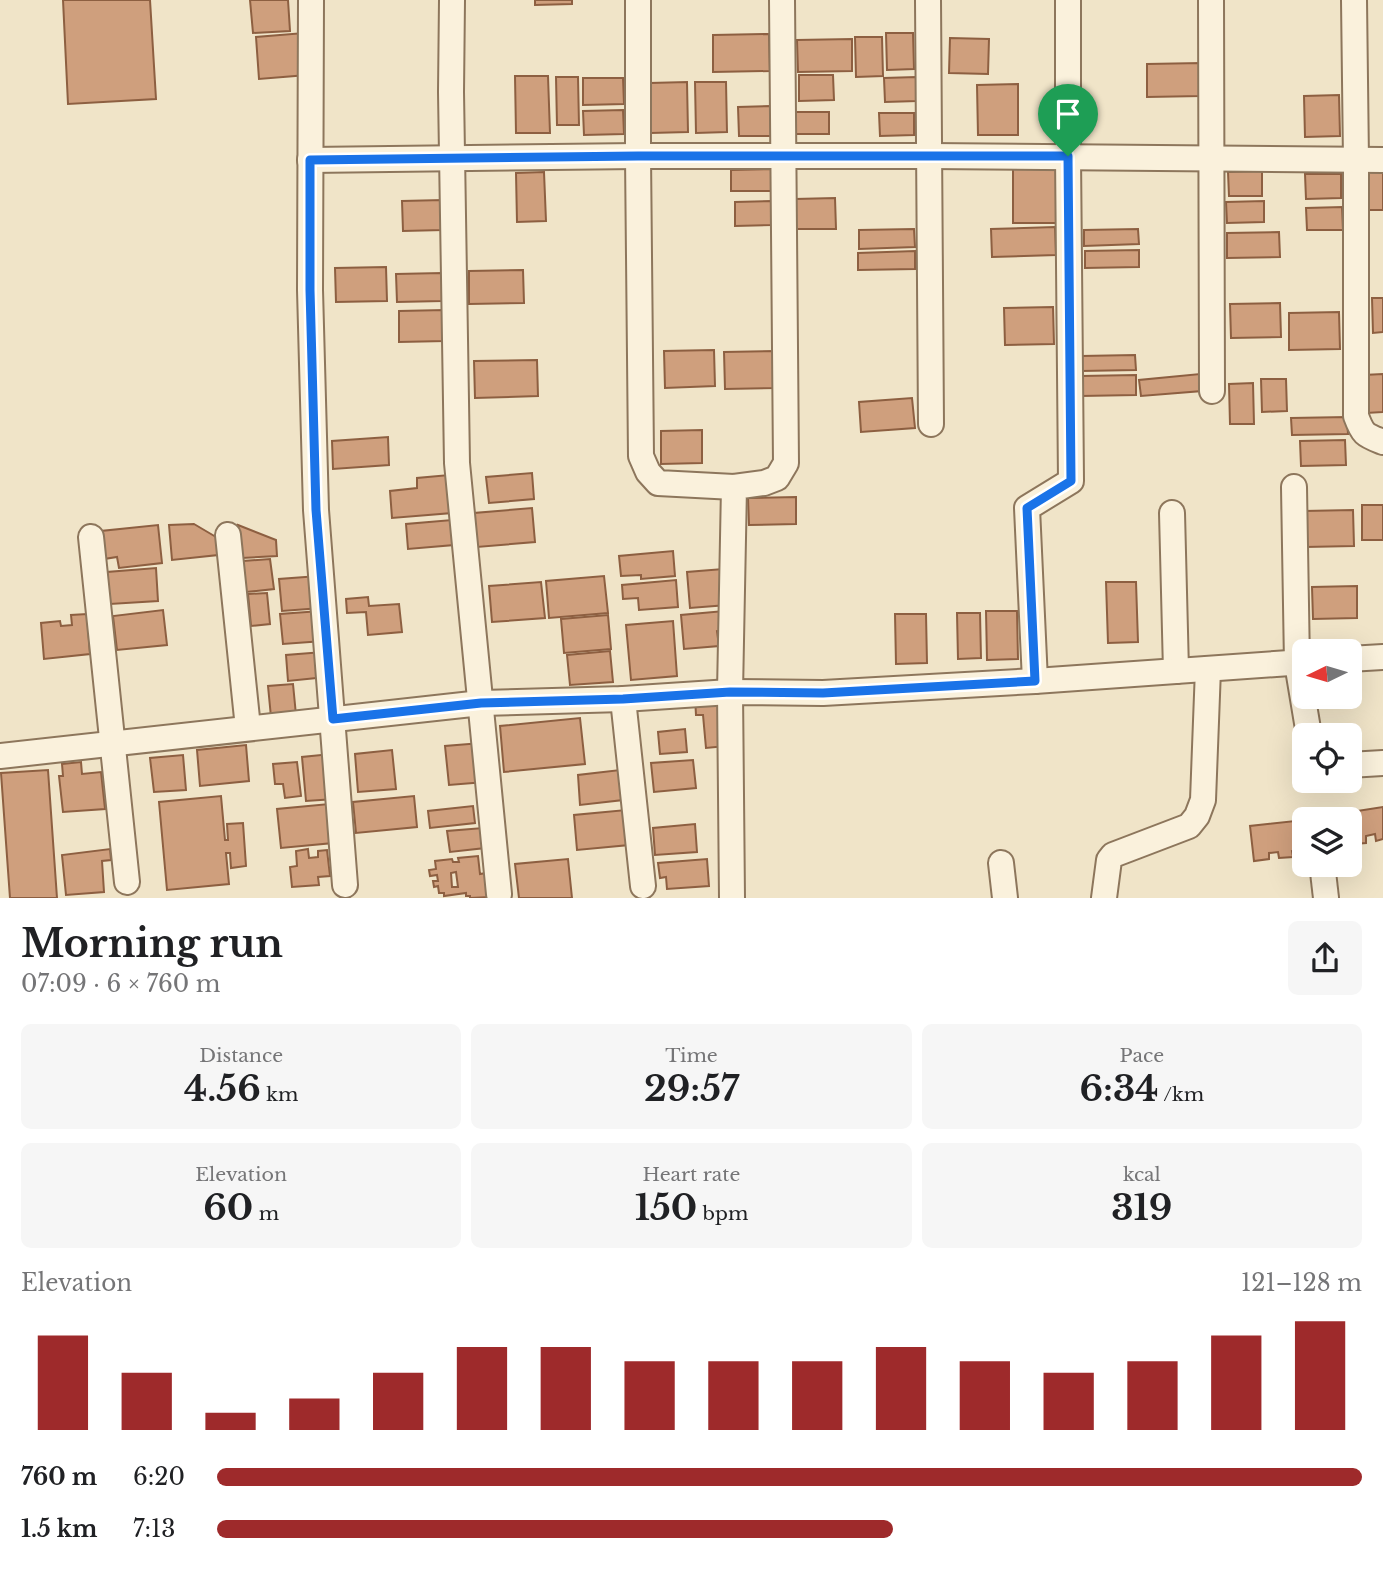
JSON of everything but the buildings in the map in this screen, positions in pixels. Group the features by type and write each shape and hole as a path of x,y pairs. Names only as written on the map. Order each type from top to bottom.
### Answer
{"street":[{"path":"311,0 310,290 316,510 345,885"},
{"path":"452,0 457,463 499,894"},
{"path":"638,0 641,456 648,472 658,483 734,487 778,478 786,463 782,0"},
{"path":"928,0 931,424"},
{"path":"1035,681 1027,508 1071,481 1068,0"},
{"path":"1211,0 1212,391"},
{"path":"1354,0 1356,416 1360,428 1367,436 1383,442"},
{"path":"310,160 638,156 1068,156 1383,160"},
{"path":"732,898 730,692 734,487"},
{"path":"1293,487 1300,639"},
{"path":"1172,513 1176,671"},
{"path":"228,535 248,728"},
{"path":"91,537 127,882"},
{"path":"1362,658 1383,657"},
{"path":"0,756 481,703 623,699 730,692 823,693 1292,664"},
{"path":"1104,898 1109,860 1113,855 1189,826 1198,816 1203,800 1208,669"},
{"path":"623,699 643,886"},
{"path":"1362,764 1383,763"},
{"path":"1001,863 1005,898"},
{"path":"1324,877 1326,898"}],"route":[{"path":"638,156 1068,156 1071,481 1027,508 1035,681 823,693 730,692 623,699 481,703 333,719 316,510 310,290 310,160 638,156"}]}
